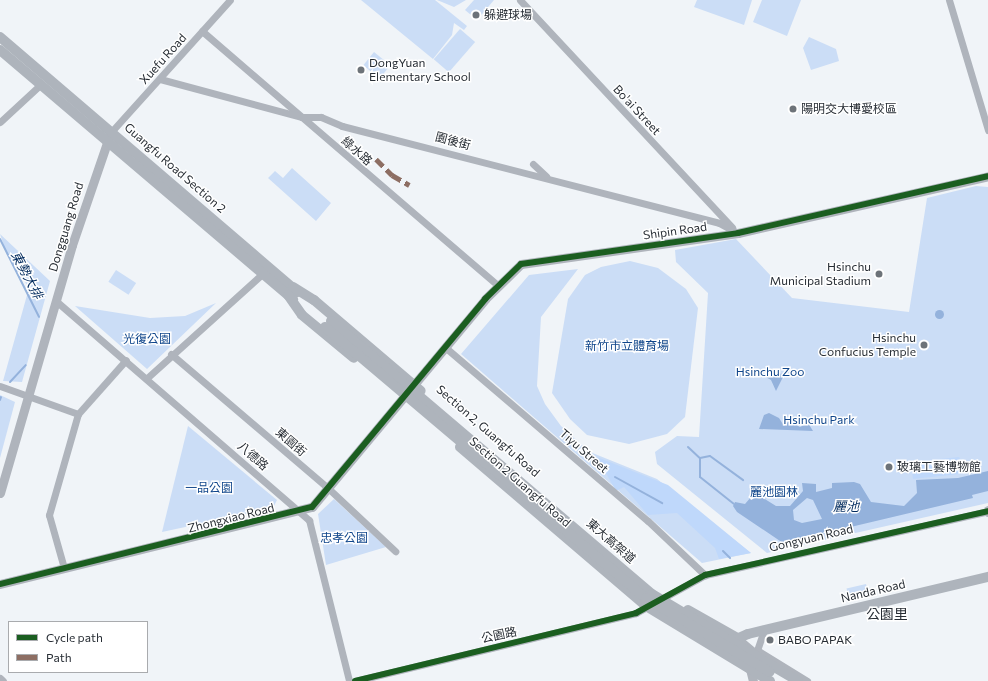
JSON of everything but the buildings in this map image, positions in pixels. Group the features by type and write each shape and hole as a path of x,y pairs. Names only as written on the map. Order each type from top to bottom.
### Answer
{"main road":[{"name":"Guangfu Road Section 2","path":"0,37 262,274 291,291"},
{"path":"0,50 41,84 109,135"},
{"name":"Guangfu Road Section 2","path":"109,135 328,324"},
{"name":"Section 2, Guangfu Road","path":"291,291 314,300 664,597 739,639"},
{"name":"Section 2 Guangfu Road","path":"291,291 302,315 404,399 646,606 751,669 766,680"},
{"name":"東大高架道","path":"328,324 652,594 798,681"},
{"name":"東大高架道","path":"328,324 646,598 785,681"},
{"path":"414,386 438,417 591,548 603,552"},
{"name":"Nanda Road","path":"714,647 764,630 988,577"}],"street":[{"name":"Xuefu Road","path":"109,135 230,0"},
{"name":"Bo'ai Street","path":"520,0 738,233"},
{"path":"949,0 988,130"},
{"name":"綠水路","path":"202,31 498,286"},
{"name":"園後街","path":"160,79 302,117 321,118 342,126 719,223 738,233"},
{"path":"0,122 41,84"},
{"name":"Dongguang Road","path":"0,493 56,301 109,135"},
{"path":"533,164 548,178"},
{"name":"Shipin Road","path":"414,386 498,286 521,264 738,233 988,176"},
{"path":"147,378 171,354 262,274"},
{"name":"八德路","path":"56,301 147,378 309,520 349,681"},
{"name":"Tiyu Street","path":"446,348 648,521 705,575"},
{"name":"東園街","path":"171,354 328,488 395,551"},
{"path":"64,568 49,515 78,414 126,360"},
{"path":"0,386 78,414"},
{"name":"Zhongxiao Road","path":"0,584 300,511 312,506 414,386"},
{"name":"Gongyuan Road","path":"646,606 705,575 988,511"},
{"name":"公園路","path":"355,681 636,613 646,606"},
{"path":"764,630 756,650 766,680"},
{"path":"739,639 807,681"},
{"path":"739,639 751,669 753,681"},
{"path":"766,680 766,663 775,661"},
{"path":"749,681 751,669"}],"green space":[{"path":"361,0 435,0 467,26 464,30 454,23 452,35 433,59"},
{"path":"437,0 466,0 454,7"},
{"name":"躲避球場","path":"474,0 494,0 477,20 465,10"},
{"path":"697,0 752,0 744,25 694,7"},
{"path":"762,0 801,0 787,36 753,22"},
{"path":"460,29 475,42 449,72 434,59"},
{"path":"809,37 836,49 839,61 811,70 803,48"},
{"path":"374,52 390,65 380,78 363,65"},
{"path":"292,168 331,203 316,221 268,178 275,171 283,178"},
{"name":"Hsinchu Park","path":"976,186 988,187 988,503 767,553 657,464 655,452 677,436 699,437 708,293 676,262 675,250 736,239 792,298 909,312 927,198"},
{"path":"0,234 50,281 22,382 3,381 29,288 7,255"},
{"name":"新竹市立體育場","path":"630,261 658,268 686,289 698,308 685,417 667,434 629,444 587,435 570,419 552,393 568,299 585,275 601,267"},
{"path":"578,269 541,317 537,386 545,404 561,426 590,452 657,479 751,553 702,563 461,354 529,275"},
{"path":"116,270 136,283 129,295 108,282"},
{"name":"光復公園","path":"216,303 147,369 75,306 150,318 185,316"},
{"path":"0,395 15,402 0,458"},
{"name":"一品公園","path":"188,426 277,500 273,508 162,532"},
{"name":"忠孝公園","path":"334,499 386,547 326,565 318,514"},
{"path":"866,584 869,597 849,601 847,588"}],"shaded area":[{"path":"597,457 668,485 751,553 719,559 715,548 677,513 648,515 624,487 616,491"},
{"path":"959,457 968,473 913,479 911,462"}],"water":[{"path":"937,310 941,310 943,314 941,318 937,318 935,316 935,312"},
{"path":"785,373 776,391 771,380 764,376"},
{"path":"769,413 779,418 784,426 789,421 800,427 808,423 813,431 759,429 764,415"},
{"name":"麗池","path":"988,471 988,491 972,495 973,498 783,543 737,512 733,506 735,502 745,504 751,497 760,496 776,506 790,506 803,491 802,483 816,484 816,492 832,488 832,483 854,482 860,484 871,502 904,506 917,493 916,480 958,478","holes":["807,498 813,500 822,519 802,523 794,520 793,510"]}],"waterway":[{"name":"東勢大排","path":"0,239 39,317"},
{"name":"東勢大排","path":"10,382 26,365"},
{"path":"688,447 700,458 700,477 734,504"},
{"path":"700,458 710,456 743,480"},
{"path":"615,477 662,503"},
{"path":"723,551 730,558"}],"marked path":[{"path":"376,159 392,175 409,185"}],"cycle path":[{"path":"0,584 312,507 485,299 521,264 738,233 988,176"},
{"path":"355,681 636,613 705,575 988,511"}],"place":[{"name":"躲避球場","path":"476,15"},
{"name":"DongYuan Elementary School","path":"361,70"},
{"name":"陽明交大博愛校區","path":"793,109"},
{"name":"Hsinchu Municipal Stadium","path":"879,274"},
{"name":"Hsinchu Confucius Temple","path":"924,345"},
{"name":"玻璃工藝博物館","path":"889,467"},
{"name":"BABO PAPAK","path":"770,640"}],"district":[{"name":"公園里","path":"887,614"}],"park label":[{"name":"Hsinchu Zoo","path":"770,372"},
{"name":"麗池園林","path":"774,492"}]}
